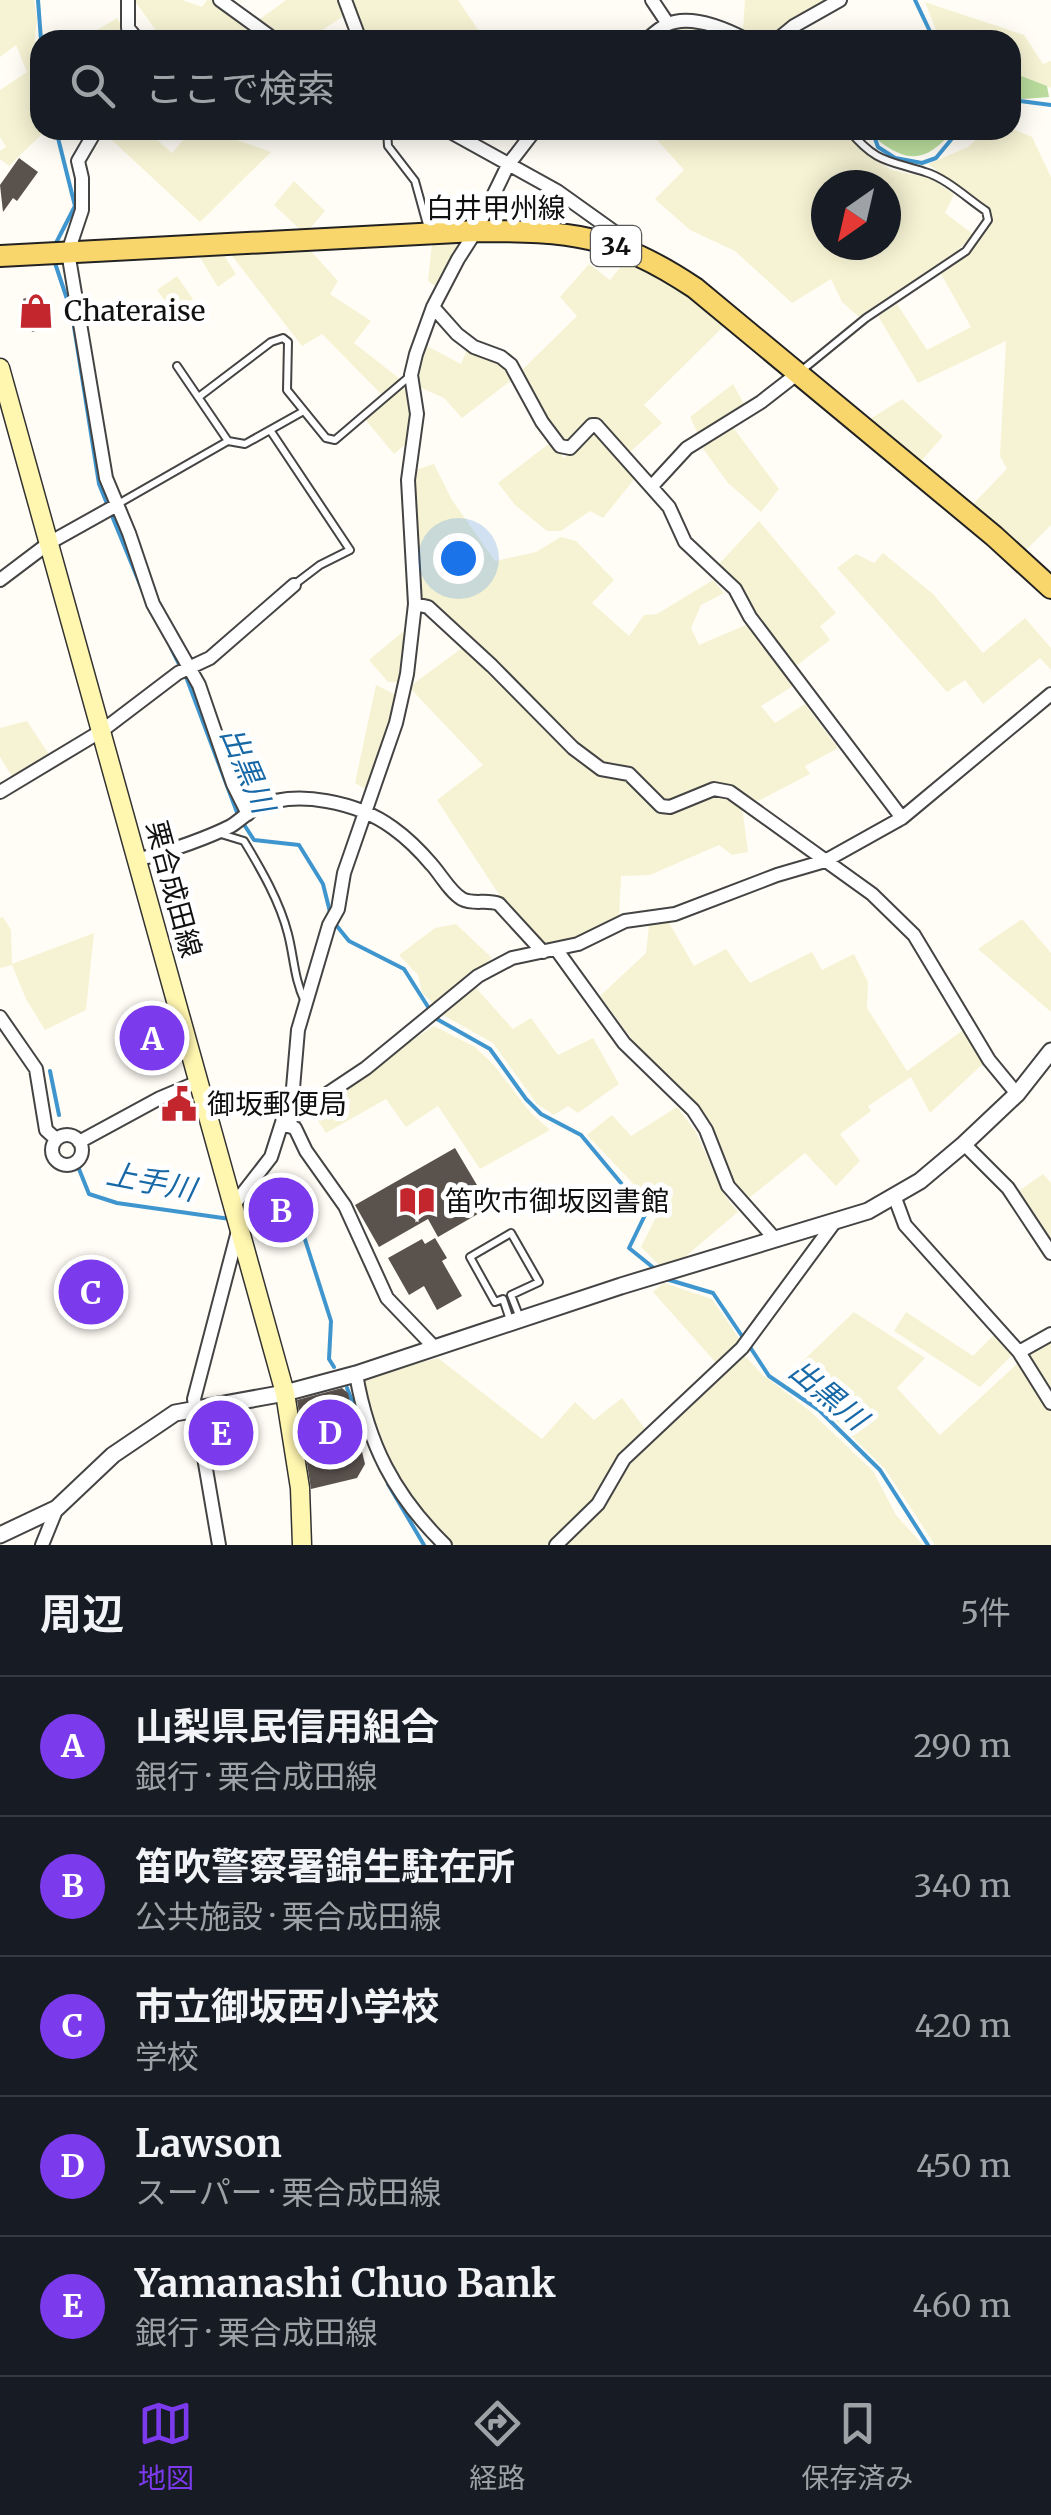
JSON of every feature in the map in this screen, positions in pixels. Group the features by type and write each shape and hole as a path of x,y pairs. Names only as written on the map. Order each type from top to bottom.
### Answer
{"main road":[{"name":"白井甲州線","path":"0,256 476,230 568,233 631,252 695,288 994,536 1051,588"},
{"name":"栗合成田線","path":"0,368 5,403 103,730 286,1393 300,1488 302,1545"}],"street":[{"path":"128,0 130,30"},
{"path":"220,0 261,30"},
{"path":"344,0 356,30"},
{"path":"652,0 668,24"},
{"path":"789,30 840,0"},
{"path":"660,30 685,21 724,30"},
{"path":"90,140 78,161 82,210 59,252 103,465 153,604 183,670 199,685 233,784 248,814"},
{"path":"464,140 579,206 612,231 631,252"},
{"path":"233,1206 271,1158 293,1088 298,1030 338,910 344,872 396,723 415,604 408,480 417,414 411,375 433,307 508,165 527,140"},
{"path":"433,307 474,347 501,357 512,366 542,422 560,446 570,448 596,425 652,486 669,508 686,542 735,589 750,617 902,818"},
{"path":"652,486 687,448 761,402 797,374"},
{"path":"0,580 49,543 117,505"},
{"path":"0,792 103,730 183,670 210,658 294,586"},
{"path":"415,604 428,608 573,748 601,770 629,774 661,806 670,808 714,789 730,792 872,894 914,935 990,1060 1017,1094"},
{"path":"282,1124 366,1068 498,964 578,944 625,921 675,914 825,861 902,818 1051,694"},
{"path":"138,860 214,833 256,808 283,800 344,804 366,810 397,830 457,896 466,901 491,900 499,904 549,950 624,1043 693,1110 706,1130 728,1186 776,1240"},
{"path":"0,1017 36,1069 46,1130 56,1140"},
{"path":"2,1530 58,1508 114,1455 145,1430 175,1413 286,1393 356,1374 516,1319 834,1223 894,1198 964,1144 1050,1056"},
{"path":"79,1142 198,1082"},
{"path":"282,1124 295,1128 314,1164 335,1190 387,1298 434,1346"},
{"path":"68,1135 79,1142 80,1157 68,1165 54,1158 52,1148 56,1140 68,1135"},
{"path":"964,1144 1008,1188 1051,1253"},
{"path":"894,1198 905,1226 1019,1352 1051,1404"},
{"path":"556,1545 598,1504 624,1459 746,1342 834,1223"},
{"path":"220,1545 194,1399 239,1228"},
{"path":"1019,1352 1051,1334"},
{"path":"356,1374 368,1428 383,1464 419,1519 445,1545"},
{"path":"42,1545 58,1508"}],"lane":[{"path":"388,140 388,146 415,181 429,234"},
{"path":"797,374 866,318 966,251 988,220 986,211 927,172 878,158 859,140"},
{"path":"200,396 271,342 283,338 290,350 287,390 326,438 335,440 411,375"},
{"path":"177,366 228,441"},
{"path":"117,505 228,441 245,444 302,412"},
{"path":"270,430 350,550 320,565 294,586"},
{"path":"214,833 244,842 253,857 288,932 295,976 306,1003"},
{"path":"511,1233 539,1282 511,1295 516,1319 503,1299 495,1302 470,1257 511,1233"}],"shaded area":[{"path":"0,0 34,0 37,18 36,30 30,30 30,140 36,140 9,166 0,159 0,151 6,147 0,137 0,90 27,72 16,45 0,57"},
{"path":"134,0 182,0 202,7 207,0 213,0 251,30 156,30"},
{"path":"286,0 340,0 345,15 322,30 268,30 256,22"},
{"path":"351,0 458,0 478,30 361,30"},
{"path":"745,0 825,0 779,30 743,30"},
{"path":"925,2 1009,30 936,30"},
{"path":"117,18 124,30 97,30"},
{"path":"683,25 709,30 673,30"},
{"path":"1021,34 1043,64 1051,61 1051,88 1021,76"},
{"path":"1021,132 1032,137 1051,177 1051,525 1023,553 970,507 1007,469 1000,456 1006,341 918,383 878,316 897,304 927,350 971,327 941,274 967,254 991,223 990,210 928,164 976,140 1021,140"},
{"path":"112,140 157,140 172,153 183,140 237,140 271,152 200,222"},
{"path":"657,140 854,140 870,157 892,170 811,170 811,260 901,260 901,172 930,178 954,194 945,213 974,235 945,262 859,317 842,302 831,279 792,303 735,251 690,230 655,199 684,170"},
{"path":"294,181 325,211 305,234 274,205"},
{"path":"432,243 458,243 462,247 436,287 428,281"},
{"path":"308,248 338,281 330,294 371,321 354,343 400,379 381,394 322,334 302,346 229,252"},
{"path":"223,254 236,274 218,287 199,256"},
{"path":"629,257 658,271 727,323 644,405 662,423 629,453 593,416 571,441 561,440 539,410 520,372 577,316 560,297 589,264 610,280"},
{"path":"177,276 193,299 173,311 157,290"},
{"path":"427,346 461,364 467,350 502,362 513,379 462,418 444,398 417,386 415,373"},
{"path":"733,384 744,404 699,436 690,417"},
{"path":"402,387 409,392 413,411 408,442 394,454 364,418"},
{"path":"902,399 943,436 918,465 867,421"},
{"path":"732,426 779,489 761,512 728,483 701,446"},
{"path":"594,429 636,477 603,518 590,511 561,531 547,531 515,505 498,483 551,442 564,458"},
{"path":"434,464 452,500 495,561 536,552 561,537 576,541 614,580 592,603 629,636 644,615 657,614 713,580 724,593 701,605 691,628 699,645 748,624 793,686 761,706 775,723 805,704 838,748 805,766 810,774 758,801 731,789 664,803 630,768 599,763 418,600 415,470"},
{"path":"759,521 836,613 820,626 830,640 796,666 754,615 735,581 718,565"},
{"path":"883,553 933,594 983,653 1025,618 1051,648 1051,670 1040,658 983,704 965,680 947,692 837,568 856,554 874,563"},
{"path":"405,630 398,682 388,682 369,660"},
{"path":"462,648 553,736 598,773 638,789 646,803 664,812 711,793 742,807 748,852 732,855 719,845 650,875 621,876 619,918 577,941 547,949 502,899 437,800 483,765 409,687"},
{"path":"376,685 396,695 392,726 378,768 366,789 355,783"},
{"path":"27,721 50,756 13,778 0,757 0,728"},
{"path":"3,917 11,930 12,964 94,933 86,1010 45,1030 12,965 0,968"},
{"path":"1022,919 1051,953 1051,1012 978,949"},
{"path":"668,921 694,966 726,949 750,983 812,952 822,970 854,954 868,982 867,1008 907,1071 963,1030 985,1062 930,1113 911,1077 868,1106 871,1111 840,1134 860,1161 836,1186 805,1153 749,1198 735,1185 709,1121 639,1049 600,996 646,953 649,925"},
{"path":"456,924 492,958 436,1006 422,993 418,975 399,955 435,928"},
{"path":"476,988 513,1029 531,1018 558,1055 593,1038 619,1084 578,1113 568,1106 554,1115 537,1104 493,1043 443,1015"},
{"path":"434,1026 475,1047 550,1130 480,1169 438,1106 406,1127 386,1099 326,1133 309,1107"},
{"path":"677,1107 696,1132 723,1193 738,1212 680,1261 660,1266 641,1247 657,1215 647,1198 587,1135 612,1115 631,1136"},
{"path":"1043,1174 1051,1183 1051,1246 1016,1193"},
{"path":"664,1283 712,1299 740,1340 717,1364 653,1292"},
{"path":"854,1312 925,1358 897,1388 940,1435 1018,1363 1051,1409 1051,1545 935,1545 885,1469 817,1402 784,1379"},
{"path":"906,1312 973,1356 994,1335 1013,1354 980,1387 894,1331"},
{"path":"1051,1339 1051,1394 1025,1356"},
{"path":"743,1354 873,1471 896,1515 923,1545 561,1545 626,1461"},
{"path":"438,1358 542,1439 575,1402 594,1420 622,1398 646,1430 593,1504 548,1545 450,1545 421,1516 391,1471 372,1427 363,1379"}],"green space":[{"path":"1021,76 1047,86 1049,97 1021,99"},
{"path":"943,140 919,156 901,154 879,141"}],"building":[{"path":"19,158 38,172 17,201 13,198 3,212 0,185"},
{"path":"41,293 50,327 32,332 23,299"},
{"path":"158,1017 172,1048 143,1059 131,1028"},
{"path":"455,1148 490,1207 438,1237 428,1219 379,1247 355,1205"},
{"path":"435,1238 447,1258 442,1261 462,1296 437,1310 424,1286 409,1295 388,1258 422,1239 425,1244"},
{"path":"342,1388 348,1393 365,1464 357,1478 311,1489 297,1400"},
{"path":"235,1411 242,1449 212,1455 205,1417"}],"waterway":[{"name":"出黒川","path":"38,0 40,30"},
{"path":"915,0 929,30"},
{"path":"1021,101 1051,105"},
{"name":"出黒川","path":"56,243 75,206 58,140"},
{"path":"876,140 878,147 895,158 922,163 936,158 951,140"},
{"name":"出黒川","path":"55,263 72,314 99,484 146,599"},
{"name":"出黒川","path":"171,648 180,666"},
{"name":"出黒川","path":"185,674 238,815"},
{"name":"出黒川","path":"243,823 254,840 299,845 323,884 330,912"},
{"name":"出黒川","path":"336,925 349,941 404,969 430,1010"},
{"name":"出黒川","path":"435,1018 490,1049 541,1114 581,1135 646,1213 629,1248 655,1269"},
{"name":"上手川","path":"50,1071 59,1115"},
{"name":"上手川","path":"79,1169 89,1194 117,1203 230,1219"},
{"name":"上手川","path":"254,1222 301,1227 331,1321 329,1359 334,1367"},
{"name":"出黒川","path":"666,1279 713,1293 744,1339"},
{"name":"出黒川","path":"750,1347 769,1376 819,1410 880,1470 928,1545"},
{"name":"上手川","path":"347,1388 375,1458"},
{"name":"上手川","path":"388,1484 424,1545"}],"place":[{"name":"Chateraise","path":"36,311"},
{"name":"山梨県民信用組合","path":"152,1038"},
{"name":"御坂郵便局","path":"179,1104"},
{"name":"笛吹市御坂図書館","path":"417,1201"},
{"name":"笛吹警察署錦生駐在所","path":"281,1210"},
{"name":"市立御坂西小学校","path":"91,1292"},
{"name":"Lawson","path":"330,1432"},
{"name":"Yamanashi Chuo Bank","path":"221,1433"}]}
